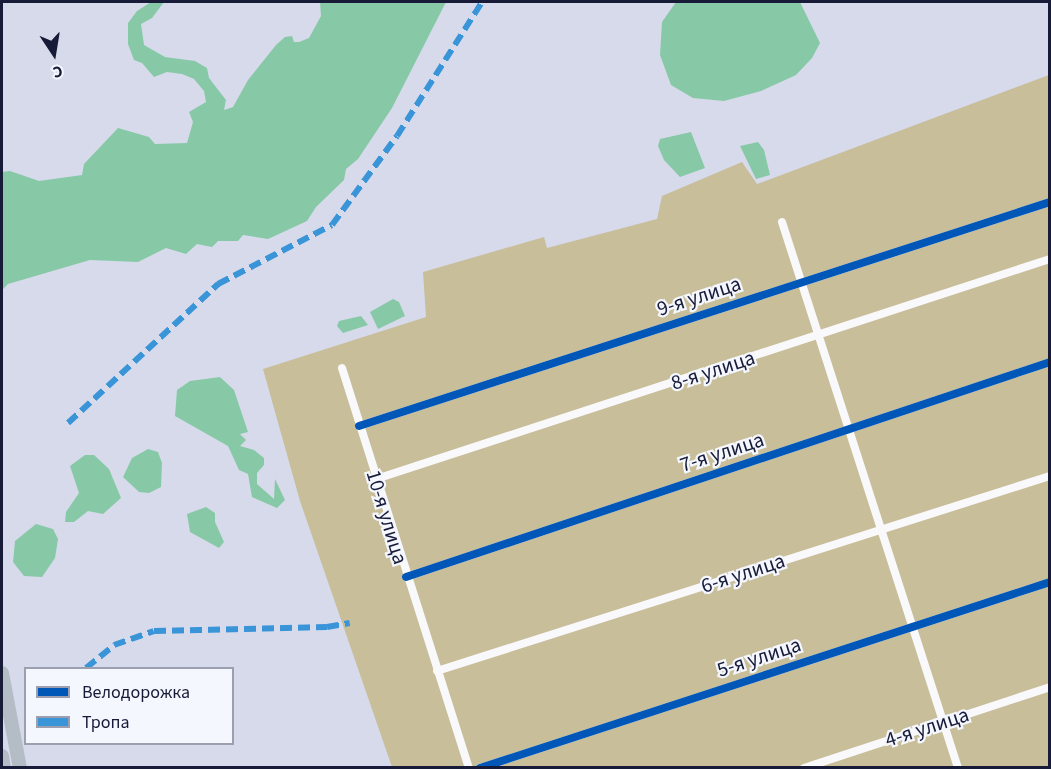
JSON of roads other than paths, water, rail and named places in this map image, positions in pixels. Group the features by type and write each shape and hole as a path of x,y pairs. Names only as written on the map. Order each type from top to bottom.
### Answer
{"highway":[{"path":"2,673 20,768"},
{"path":"2,756 4,768"}],"street":[{"name":"9-я улица","path":"359,426 1050,202"},
{"path":"782,222 958,768"},
{"name":"8-я улица","path":"376,479 1050,259"},
{"name":"7-я улица","path":"406,577 1050,362"},
{"name":"10-я улица","path":"342,368 406,577 469,768"},
{"name":"6-я улица","path":"437,671 1050,476"},
{"name":"5-я улица","path":"480,768 1050,582"},
{"name":"4-я улица","path":"804,768 1050,687"}]}
